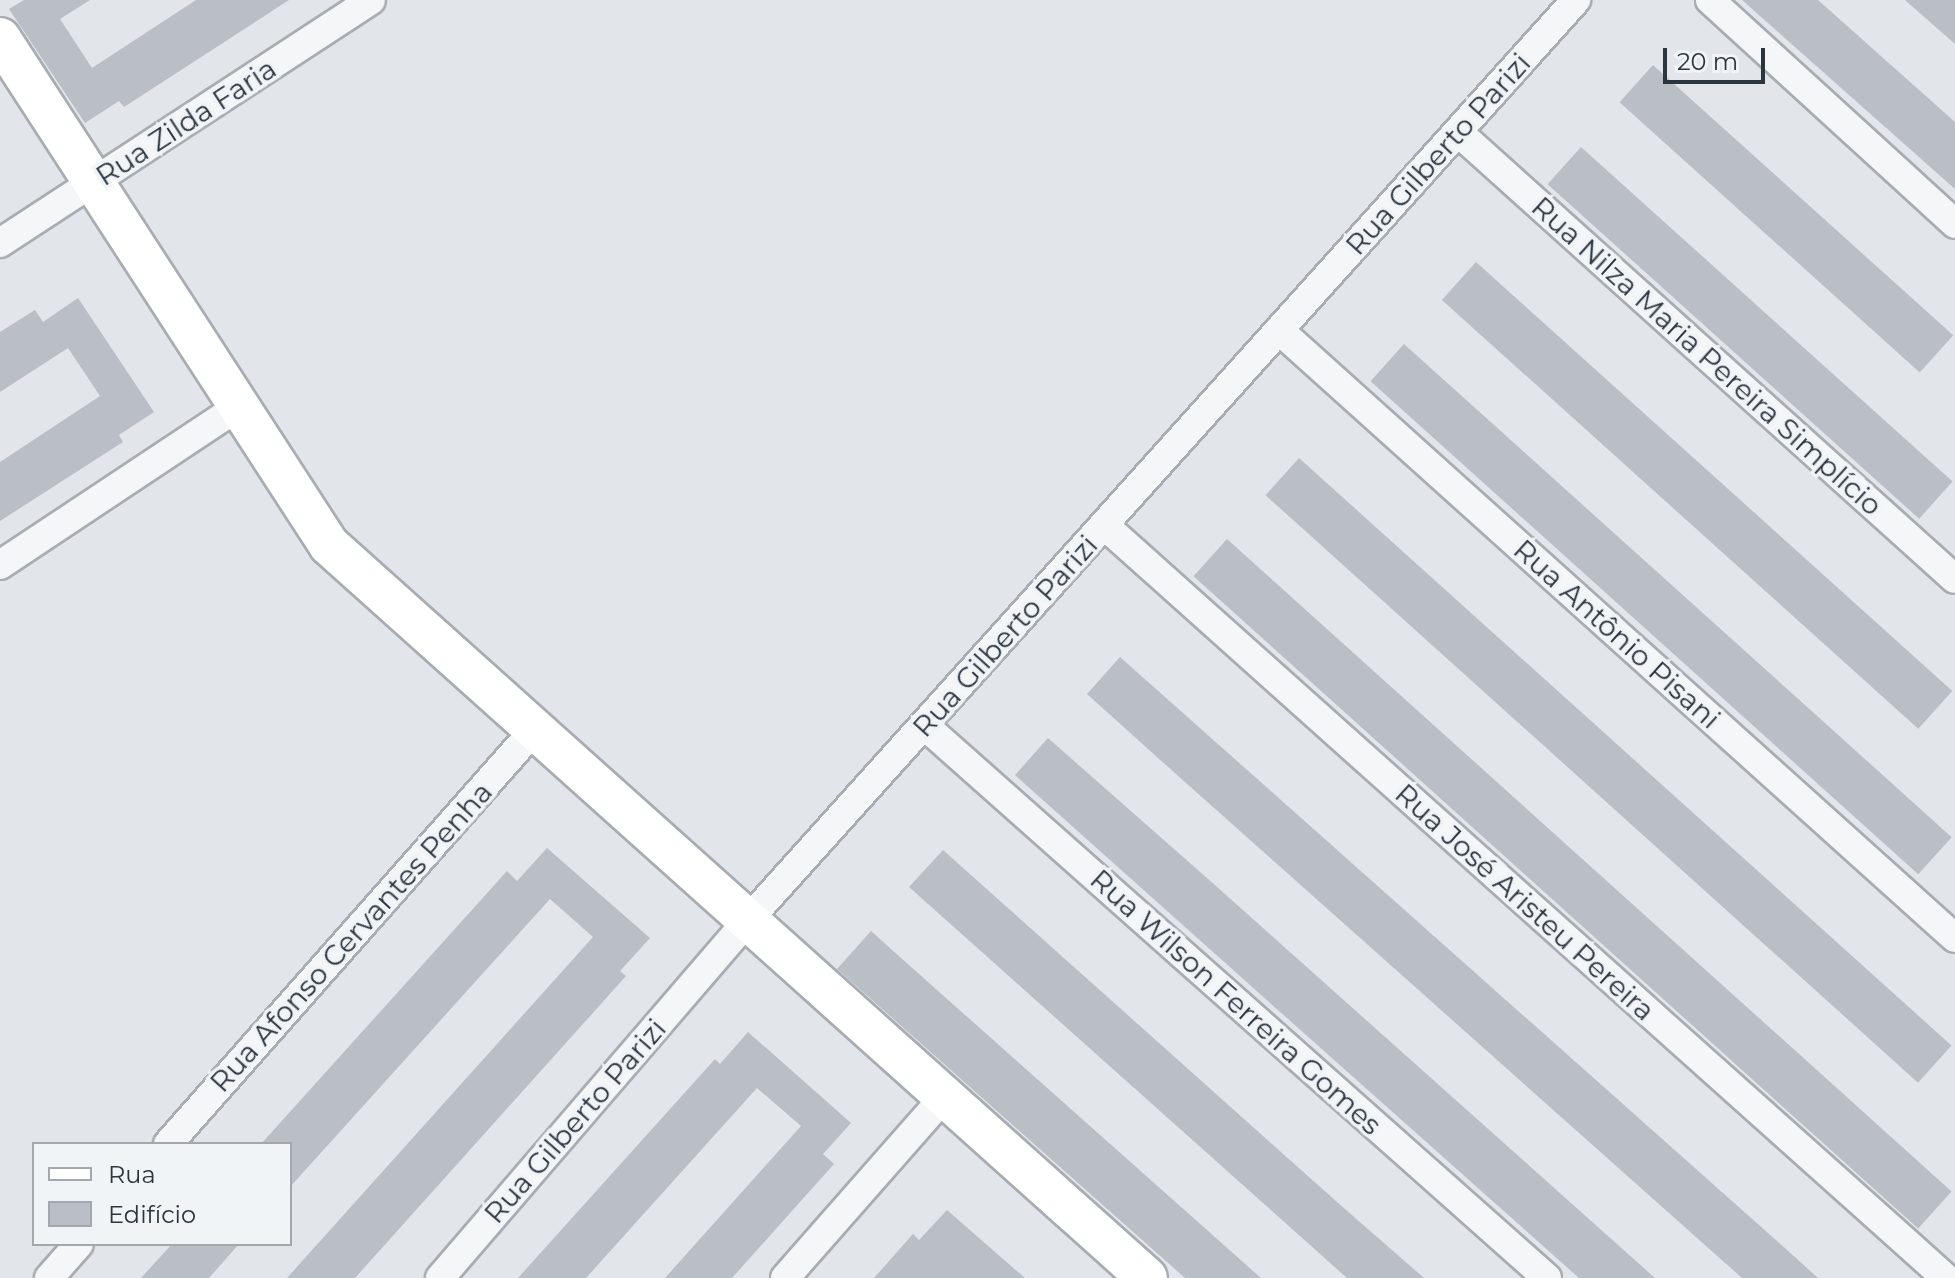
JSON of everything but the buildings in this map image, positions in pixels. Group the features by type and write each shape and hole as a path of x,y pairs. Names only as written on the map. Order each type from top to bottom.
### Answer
{"street":[{"name":"Rua Zilda Faria","path":"0,243 371,0"},
{"name":"Rua Gilberto Parizi","path":"440,1278 748,920 1576,0"},
{"path":"1710,0 1955,224"},
{"path":"0,38 329,545 1147,1278"},
{"name":"Rua Nilza Maria Pereira Simplício","path":"1458,132 1955,579"},
{"name":"Rua Antônio Pisani","path":"1279,330 1955,938"},
{"path":"0,565 239,406"},
{"name":"Rua José Aristeu Pereira","path":"1104,525 1946,1278"},
{"name":"Rua Wilson Ferreira Gomes","path":"924,725 1547,1278"},
{"name":"Rua Afonso Cervantes Penha","path":"170,1142 535,729"},
{"path":"785,1278 945,1096"},
{"path":"49,1278 77,1246"}]}
